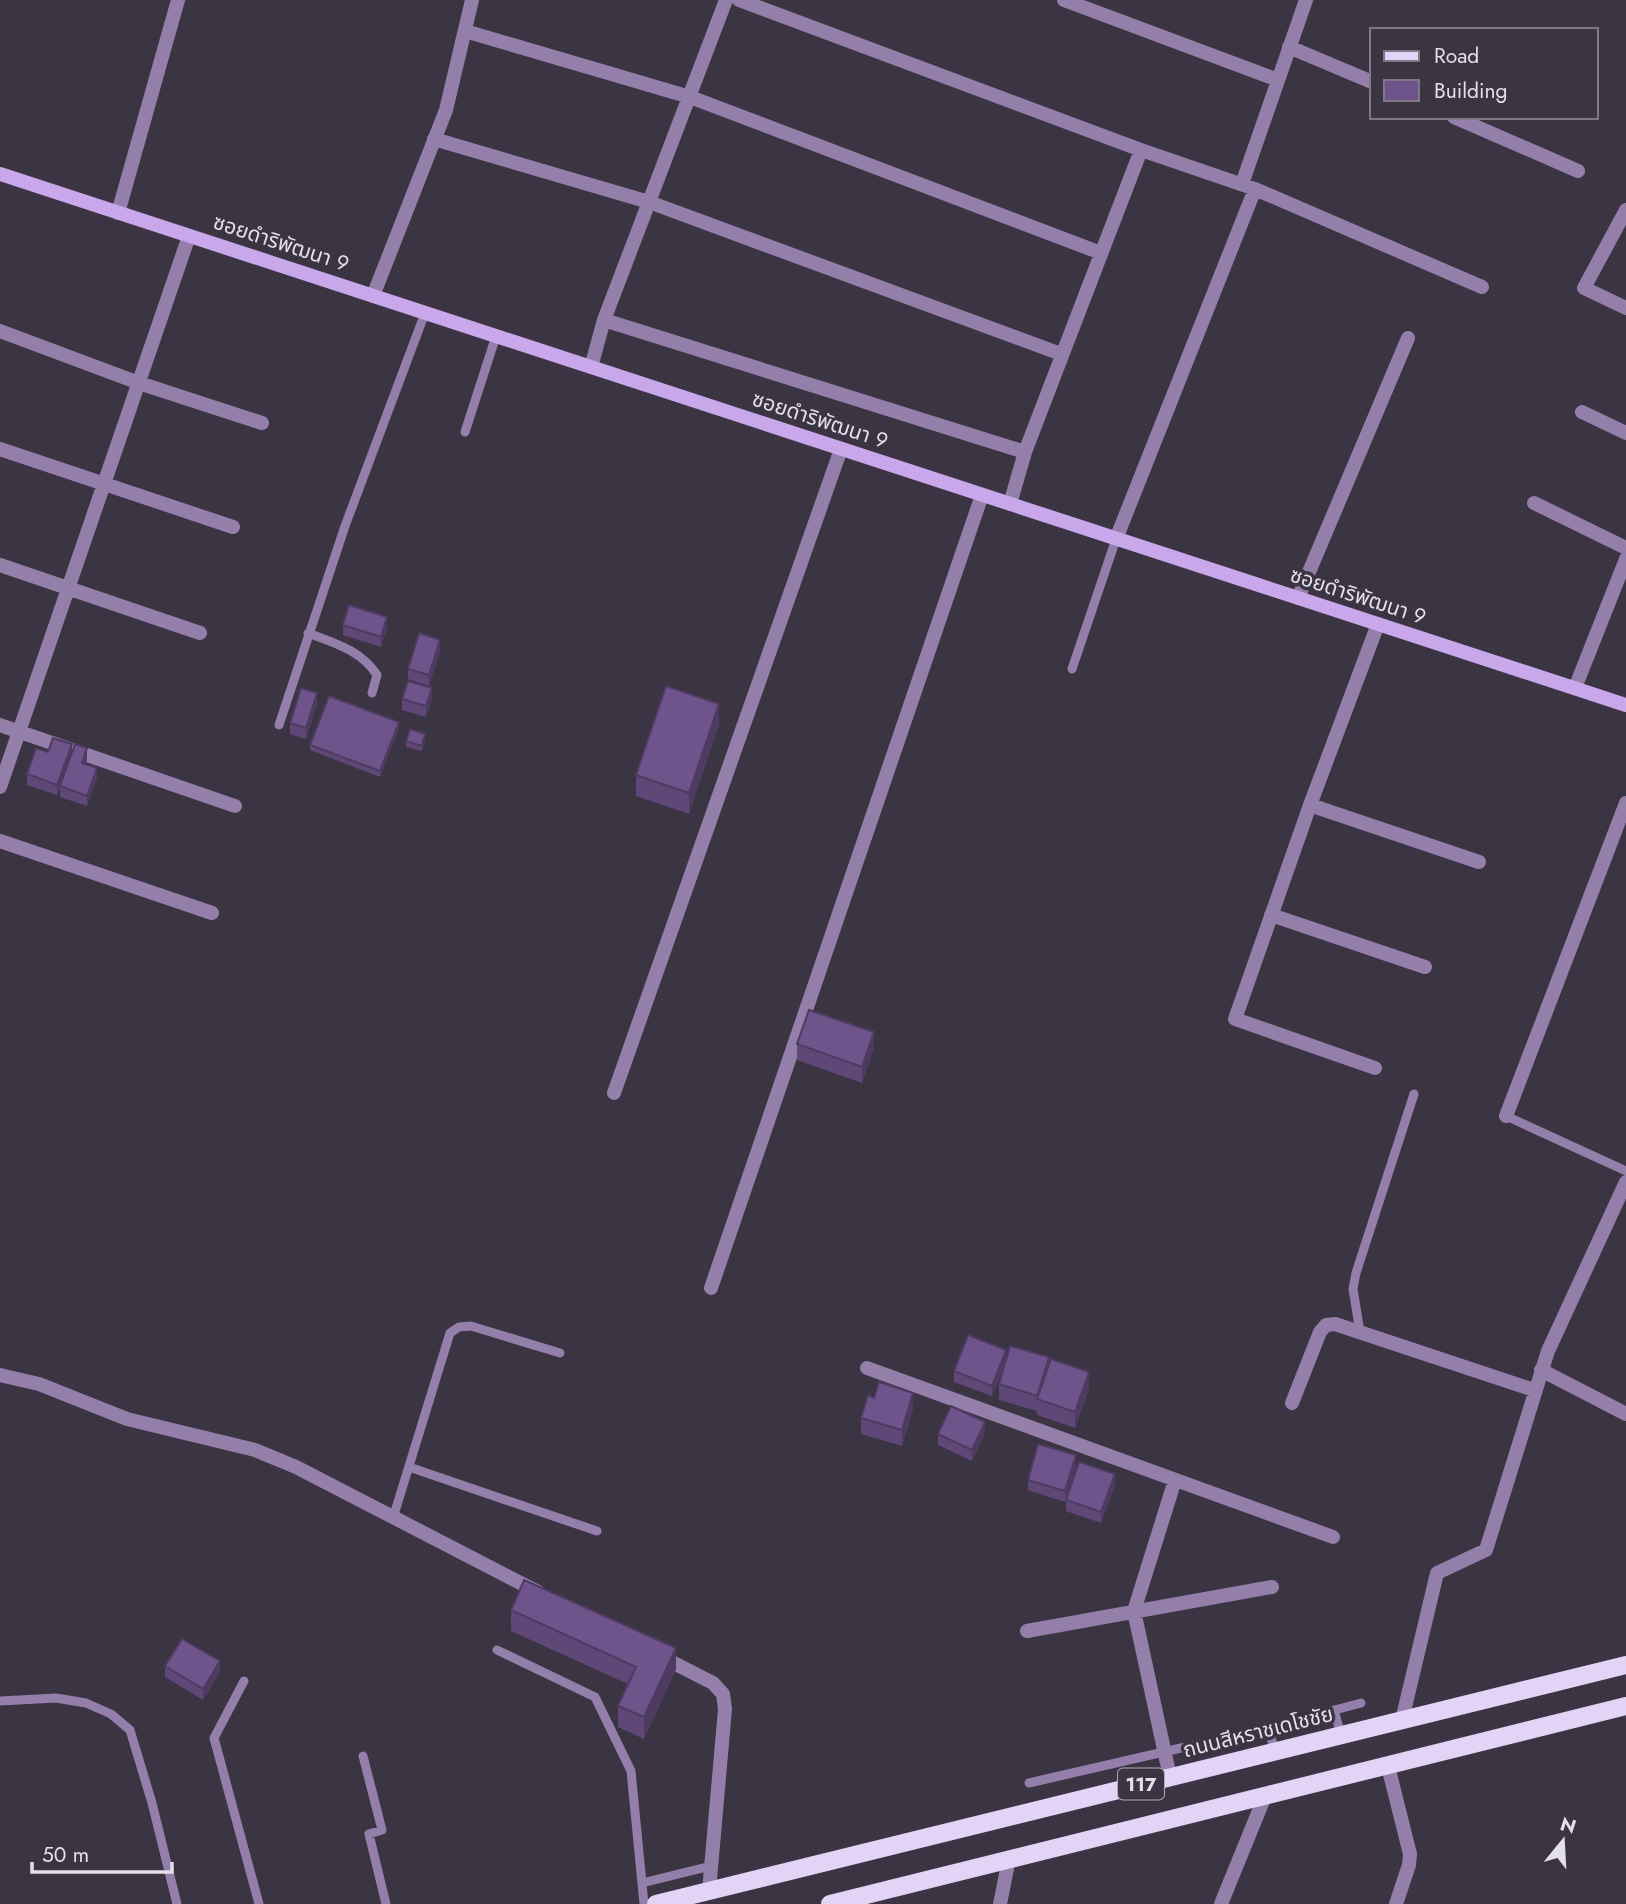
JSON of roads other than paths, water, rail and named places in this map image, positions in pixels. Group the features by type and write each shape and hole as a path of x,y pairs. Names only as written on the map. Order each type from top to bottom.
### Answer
{"main road":[{"name":"ถนนสีหราชเดโชชัย","path":"656,1904 1626,1665"},
{"name":"117","path":"830,1904 1626,1706"}],"street":[{"path":"118,213 178,0"},
{"path":"373,296 446,110 472,0"},
{"path":"591,367 604,320 726,0"},
{"path":"739,0 1141,150 1248,186 1482,287"},
{"path":"1064,0 1278,80"},
{"path":"1116,539 1248,186 1278,80 1306,0"},
{"path":"465,32 690,97 1101,253"},
{"path":"1289,47 1370,81"},
{"path":"1459,119 1578,171"},
{"path":"434,139 649,202 1061,355"},
{"path":"1010,504 1025,452 1141,150"},
{"name":"ซอยดำริพัฒนา 9","path":"0,174 1626,705"},
{"path":"1626,211 1584,288 1626,308"},
{"path":"0,787 189,236"},
{"path":"604,320 1025,452"},
{"path":"0,331 139,383 262,423"},
{"path":"1298,598 1408,338"},
{"path":"1582,412 1626,433"},
{"path":"0,449 233,527"},
{"path":"614,1093 841,449"},
{"path":"711,1288 982,495"},
{"path":"1534,503 1626,548"},
{"path":"1575,688 1626,559"},
{"path":"0,565 200,633"},
{"path":"1375,1068 1235,1019 1310,805 1378,624"},
{"path":"0,725 235,806"},
{"path":"1506,1116 1626,803"},
{"path":"1310,805 1479,862"},
{"path":"0,841 212,913"},
{"path":"1271,915 1425,967"},
{"path":"1402,1720 1437,1573 1486,1549 1541,1370 1626,1181"},
{"path":"1292,1403 1320,1332 1326,1325 1335,1324 1534,1390"},
{"path":"867,1368 1333,1537"},
{"path":"1541,1370 1626,1414"},
{"path":"0,1375 39,1384 127,1419 255,1450 296,1467 548,1598"},
{"path":"1170,1777 1134,1611 1175,1480"},
{"path":"1027,1631 1272,1587"},
{"path":"642,1646 713,1683 723,1695 725,1709 709,1891"},
{"path":"1388,1766 1409,1854 1409,1865 1396,1904"},
{"path":"1221,1904 1265,1796"},
{"path":"1000,1904 1009,1859"}],"lane":[{"path":"279,725 349,513 425,313"},
{"path":"465,432 496,336"},
{"path":"1072,669 1116,539"},
{"path":"308,633 344,646 363,658 377,675 372,693"},
{"path":"1360,1332 1353,1289 1356,1273 1413,1094"},
{"path":"1506,1116 1626,1171"},
{"path":"393,1518 450,1333 458,1327 471,1326 560,1353"},
{"path":"409,1467 597,1531"},
{"path":"497,1650 596,1697 631,1771 644,1904"},
{"path":"244,1681 214,1738 259,1904"},
{"path":"0,1702 56,1698 86,1703 111,1714 130,1730 152,1803 177,1904"},
{"path":"1028,1783 1163,1753 1361,1703"},
{"path":"1334,1710 1341,1735"},
{"path":"1268,1727 1275,1751"},
{"path":"363,1756 382,1830 369,1834 386,1904"},
{"path":"642,1883 711,1866"}]}
